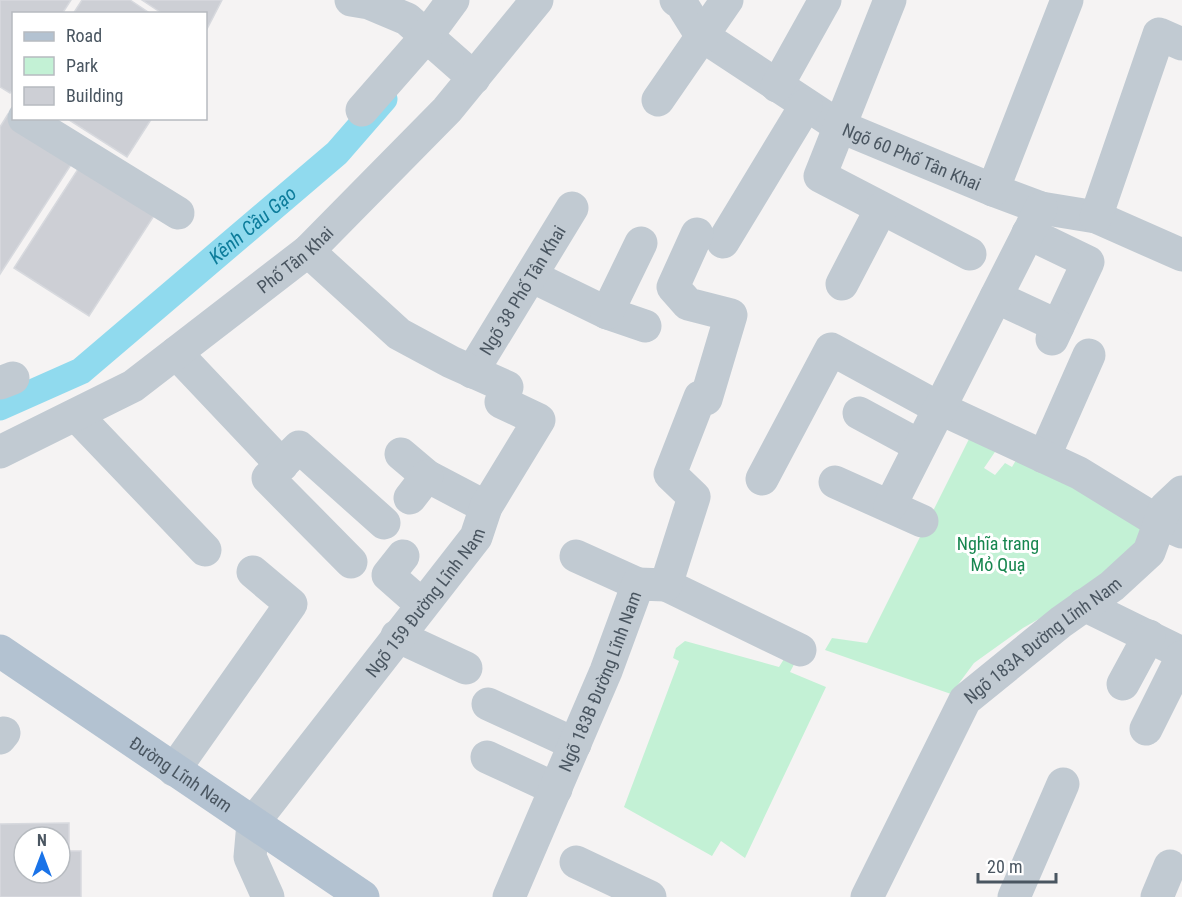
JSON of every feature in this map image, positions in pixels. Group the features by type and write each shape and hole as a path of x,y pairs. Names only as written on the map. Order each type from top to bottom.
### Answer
{"main road":[{"name":"Đường Lĩnh Nam","path":"0,651 363,897"}],"street":[{"path":"351,0 369,3 407,20 466,71"},
{"path":"362,110 427,39 453,0"},
{"name":"Phố Tân Khai","path":"0,452 133,386 308,251 447,110 466,71 537,0"},
{"name":"Ngõ 60 Phố Tân Khai","path":"676,0 701,35 839,126 993,190 1034,220 1096,217 1182,255"},
{"path":"658,100 727,0"},
{"path":"777,86 825,0"},
{"path":"890,0 820,176 970,254"},
{"path":"993,190 1067,0"},
{"path":"1096,217 1159,34 1182,44"},
{"name":"Ngõ 183B Đường Lĩnh Nam","path":"509,897 606,671 694,497 670,474 700,397 706,399 731,315 688,304 674,287 806,105"},
{"path":"27,120 178,213"},
{"name":"Ngõ 38 Phố Tân Khai","path":"308,251 399,334 486,378 531,276 572,208"},
{"path":"842,284 880,209"},
{"path":"890,506 1034,220 1088,262 1055,332 996,297"},
{"path":"607,313 641,243"},
{"path":"531,276 607,313 645,326"},
{"path":"182,348 272,428"},
{"path":"182,348 282,465"},
{"path":"762,479 831,349 939,408 1079,473 1170,527"},
{"path":"1044,457 1089,355"},
{"name":"Ngõ 159 Đường Lĩnh Nam","path":"253,823 476,537 486,507 539,420 501,402 507,387 486,378"},
{"path":"859,413 920,446"},
{"path":"76,415 205,550"},
{"path":"351,562 268,478 299,447 384,523"},
{"path":"401,454 418,487 486,507"},
{"path":"836,482 922,520"},
{"name":"Ngõ 183A Đường Lĩnh Nam","path":"867,897 965,700 1084,605 1112,586 1149,552 1170,527 1165,508 1182,492"},
{"path":"404,556 388,575 422,605"},
{"path":"576,556 652,584 800,650"},
{"path":"174,770 291,604 253,572"},
{"path":"1084,605 1182,653"},
{"path":"397,636 466,668"},
{"path":"1123,684 1149,636"},
{"path":"1146,729 1182,657"},
{"path":"488,704 575,744"},
{"path":"487,758 556,789"},
{"path":"1014,897 1063,784"},
{"path":"253,823 250,857 268,897"},
{"path":"576,862 650,897"},
{"path":"1157,897 1170,866"}],"green space":[{"name":"Nghĩa trang Mỏ Quạ","path":"973,431 999,446 984,468 995,475 1005,463 1012,467 1019,455 1148,529 1100,584 1023,628 974,663 951,694 825,650 832,638 867,643"},
{"path":"685,641 779,667 789,651 799,655 790,672 826,687 745,858 721,841 712,856 624,807 679,661 673,658 676,648"}],"building":[{"path":"0,0 71,0 63,12 12,12 12,90 10,93 0,87"},
{"path":"82,0 130,0 148,12 74,12"},
{"path":"142,0 222,0 207,29 207,12 160,12"},
{"path":"8,114 12,117 12,120 17,120 76,157 0,274 0,127"},
{"path":"69,120 151,120 127,157"},
{"path":"82,163 157,211 89,316 14,268"},
{"path":"69,823 69,825 12,825 12,885 72,885 72,851 81,851 81,897 0,897 0,824"}],"waterway":[{"name":"Kênh Cầu Gạo","path":"0,407 81,371 337,153 384,99"}]}
